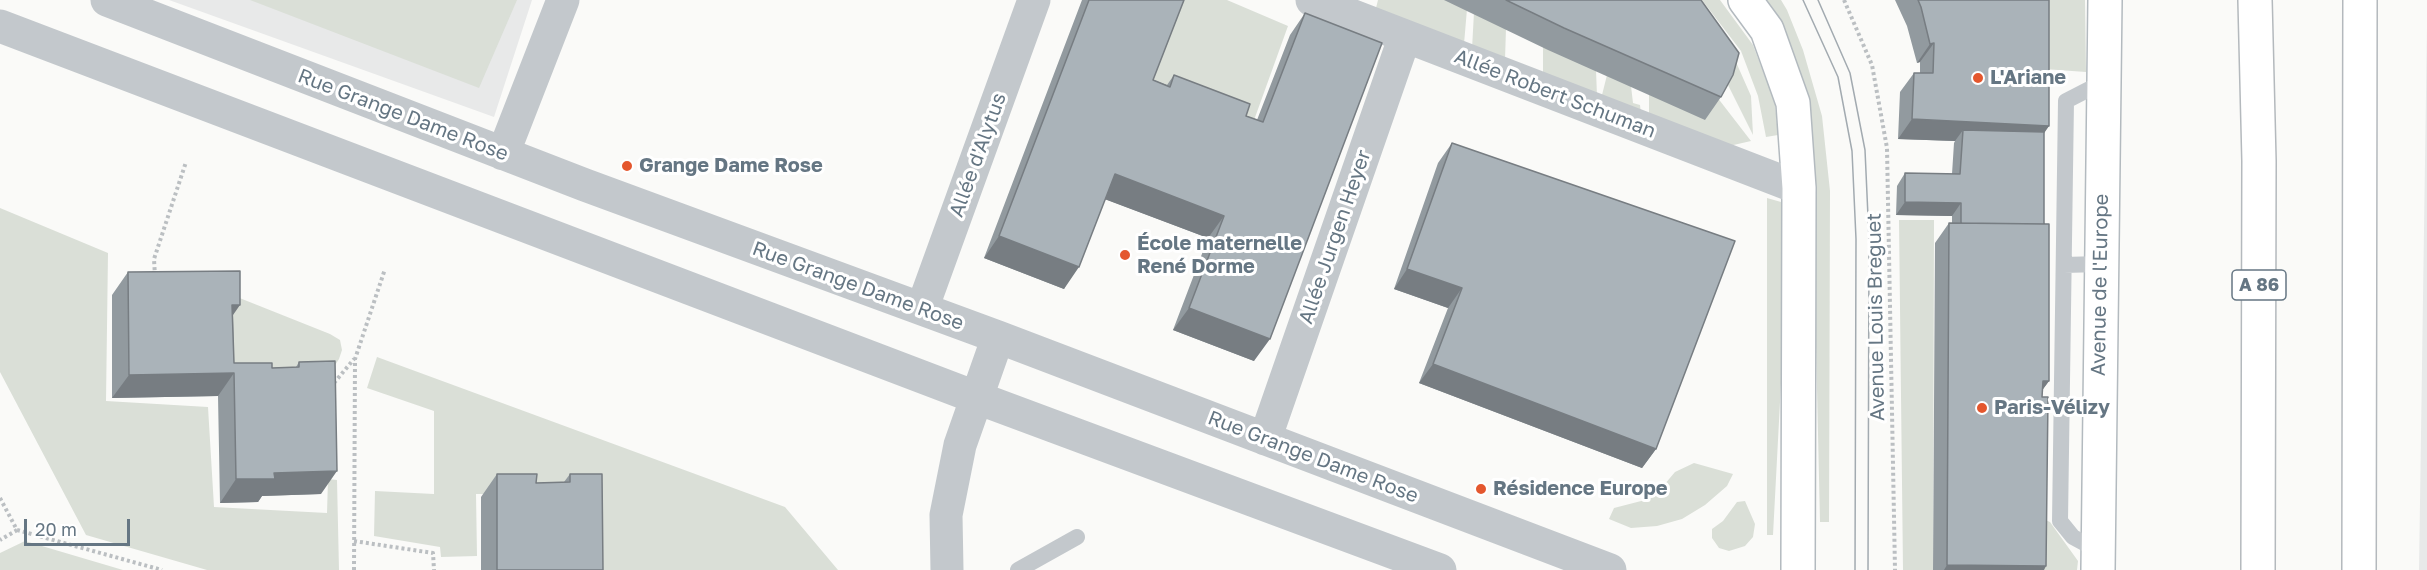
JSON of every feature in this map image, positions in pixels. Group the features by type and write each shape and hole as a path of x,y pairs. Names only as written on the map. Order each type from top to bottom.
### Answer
{"main road":[{"path":"1745,0 1767,30 1793,102 1799,188 1798,570"},
{"name":"Avenue de l'Europe","path":"2098,560 2105,0"},
{"name":"A 86","path":"2255,0 2259,161 2258,570"},
{"path":"2359,570 2360,0"}],"street":[{"name":"Rue Grange Dame Rose","path":"107,0 503,154 998,337 1610,570"},
{"path":"503,154 563,0"},
{"name":"Allée d'Alytus","path":"922,309 1034,0"},
{"name":"Allée Robert Schuman","path":"1312,0 1799,188"},
{"path":"0,26 975,397 1440,570"},
{"name":"Allée Jurgen Heyer","path":"1264,439 1405,36"},
{"path":"946,570 946,515 960,445 998,337"}],"lane":[{"path":"2098,560 2073,537 2060,521 2066,101 2103,82"},
{"path":"2064,265 2100,264"},
{"path":"1018,570 1077,537"}],"path":[{"name":"Avenue Louis Breguet","path":"1844,0 1872,66 1887,148 1895,570"},
{"path":"155,286 154,259 186,162"},
{"path":"354,570 355,358 385,268"},
{"path":"326,391 355,358"},
{"path":"0,498 17,530"},
{"path":"0,540 17,530 162,570"},
{"path":"354,541 433,553 434,570"}],"shaded area":[{"path":"169,0 532,0 494,117"},
{"path":"250,0 517,0 479,88"},
{"path":"1179,0 1227,0 1288,26 1253,123 1152,82"},
{"path":"1378,0 1447,0 1467,9 1464,44 1375,12"},
{"path":"1702,0 1720,0 1753,45 1775,103 1778,135 1766,137 1758,96 1741,51"},
{"path":"1759,0 1781,0 1787,10 1803,50 1822,116 1830,191 1829,522 1820,522 1816,345 1802,180"},
{"path":"2042,0 2085,0 2086,72 2044,69"},
{"path":"1474,12 1506,28 1505,60 1472,49"},
{"path":"2427,26 2427,570 2419,570"},
{"path":"1728,44 1751,96 1753,135 1723,75"},
{"path":"1543,47 1596,70 1597,96 1543,77"},
{"path":"1607,75 1631,86 1633,103 1640,105 1641,114 1602,95"},
{"path":"1649,94 1717,97 1751,141 1716,149 1649,118"},
{"path":"1767,198 1781,202 1781,383 1773,535 1767,535"},
{"path":"0,208 108,253 106,401 208,407 214,507 327,513 328,479 337,480 339,570 207,570 86,535 0,372"},
{"path":"1899,220 1934,220 1933,570 1903,570"},
{"path":"227,293 340,340 342,350 339,359 324,382 228,382"},
{"path":"377,357 785,507 838,570 592,570 588,494 476,494 477,556 441,557 440,547 374,536 375,491 434,494 434,411 367,388"},
{"path":"1694,463 1733,474 1727,486 1705,505 1682,519 1657,526 1631,528 1609,519 1614,508 1645,500 1664,485 1675,472"},
{"path":"1745,501 1755,524 1753,537 1745,546 1729,551 1719,548 1712,538 1712,529 1723,521 1737,502"},
{"path":"2034,515 2050,522 2078,561 2077,570 2033,570"},
{"path":"25,541 123,570 0,570 0,553"}],"building":[{"path":"1089,0 1184,0 1153,80 1170,87 1174,75 1250,104 1246,116 1263,122 1305,13 1382,43 1270,339 1189,308 1224,216 1115,174 1079,267 999,236"},
{"path":"1506,0 1701,0 1739,53 1733,75 1721,97"},
{"name":"L'Ariane","path":"1918,0 2049,0 2049,126 1912,119 1914,73 1933,73 1934,43 1930,44"},
{"path":"1963,130 2044,132 2044,224 1961,223 1961,203 1905,202 1905,173 1960,174"},
{"path":"1452,143 1735,241 1656,449 1433,364 1462,288 1407,269"},
{"name":"Paris-Vélizy","path":"1949,223 2049,224 2049,381 2043,381 2042,397 2048,397 2046,566 1947,565"},
{"path":"240,271 240,305 232,305 234,363 272,363 272,368 299,367 299,362 335,361 337,471 274,473 275,479 236,479 234,373 129,375 128,272"},
{"path":"497,474 537,474 536,483 570,482 570,474 602,474 603,570 497,570"}],"tram line":[{"path":"1803,0 1838,77 1852,151 1856,239 1855,570"},
{"path":"1818,0 1850,73 1865,150 1869,239 1868,570"}],"place":[{"name":"L'Ariane","path":"1978,78"},
{"name":"Grange Dame Rose","path":"627,166"},
{"name":"École maternelle René Dorme","path":"1125,255"},
{"name":"Paris-Vélizy","path":"1982,408"},
{"name":"Résidence Europe","path":"1481,489"}]}
